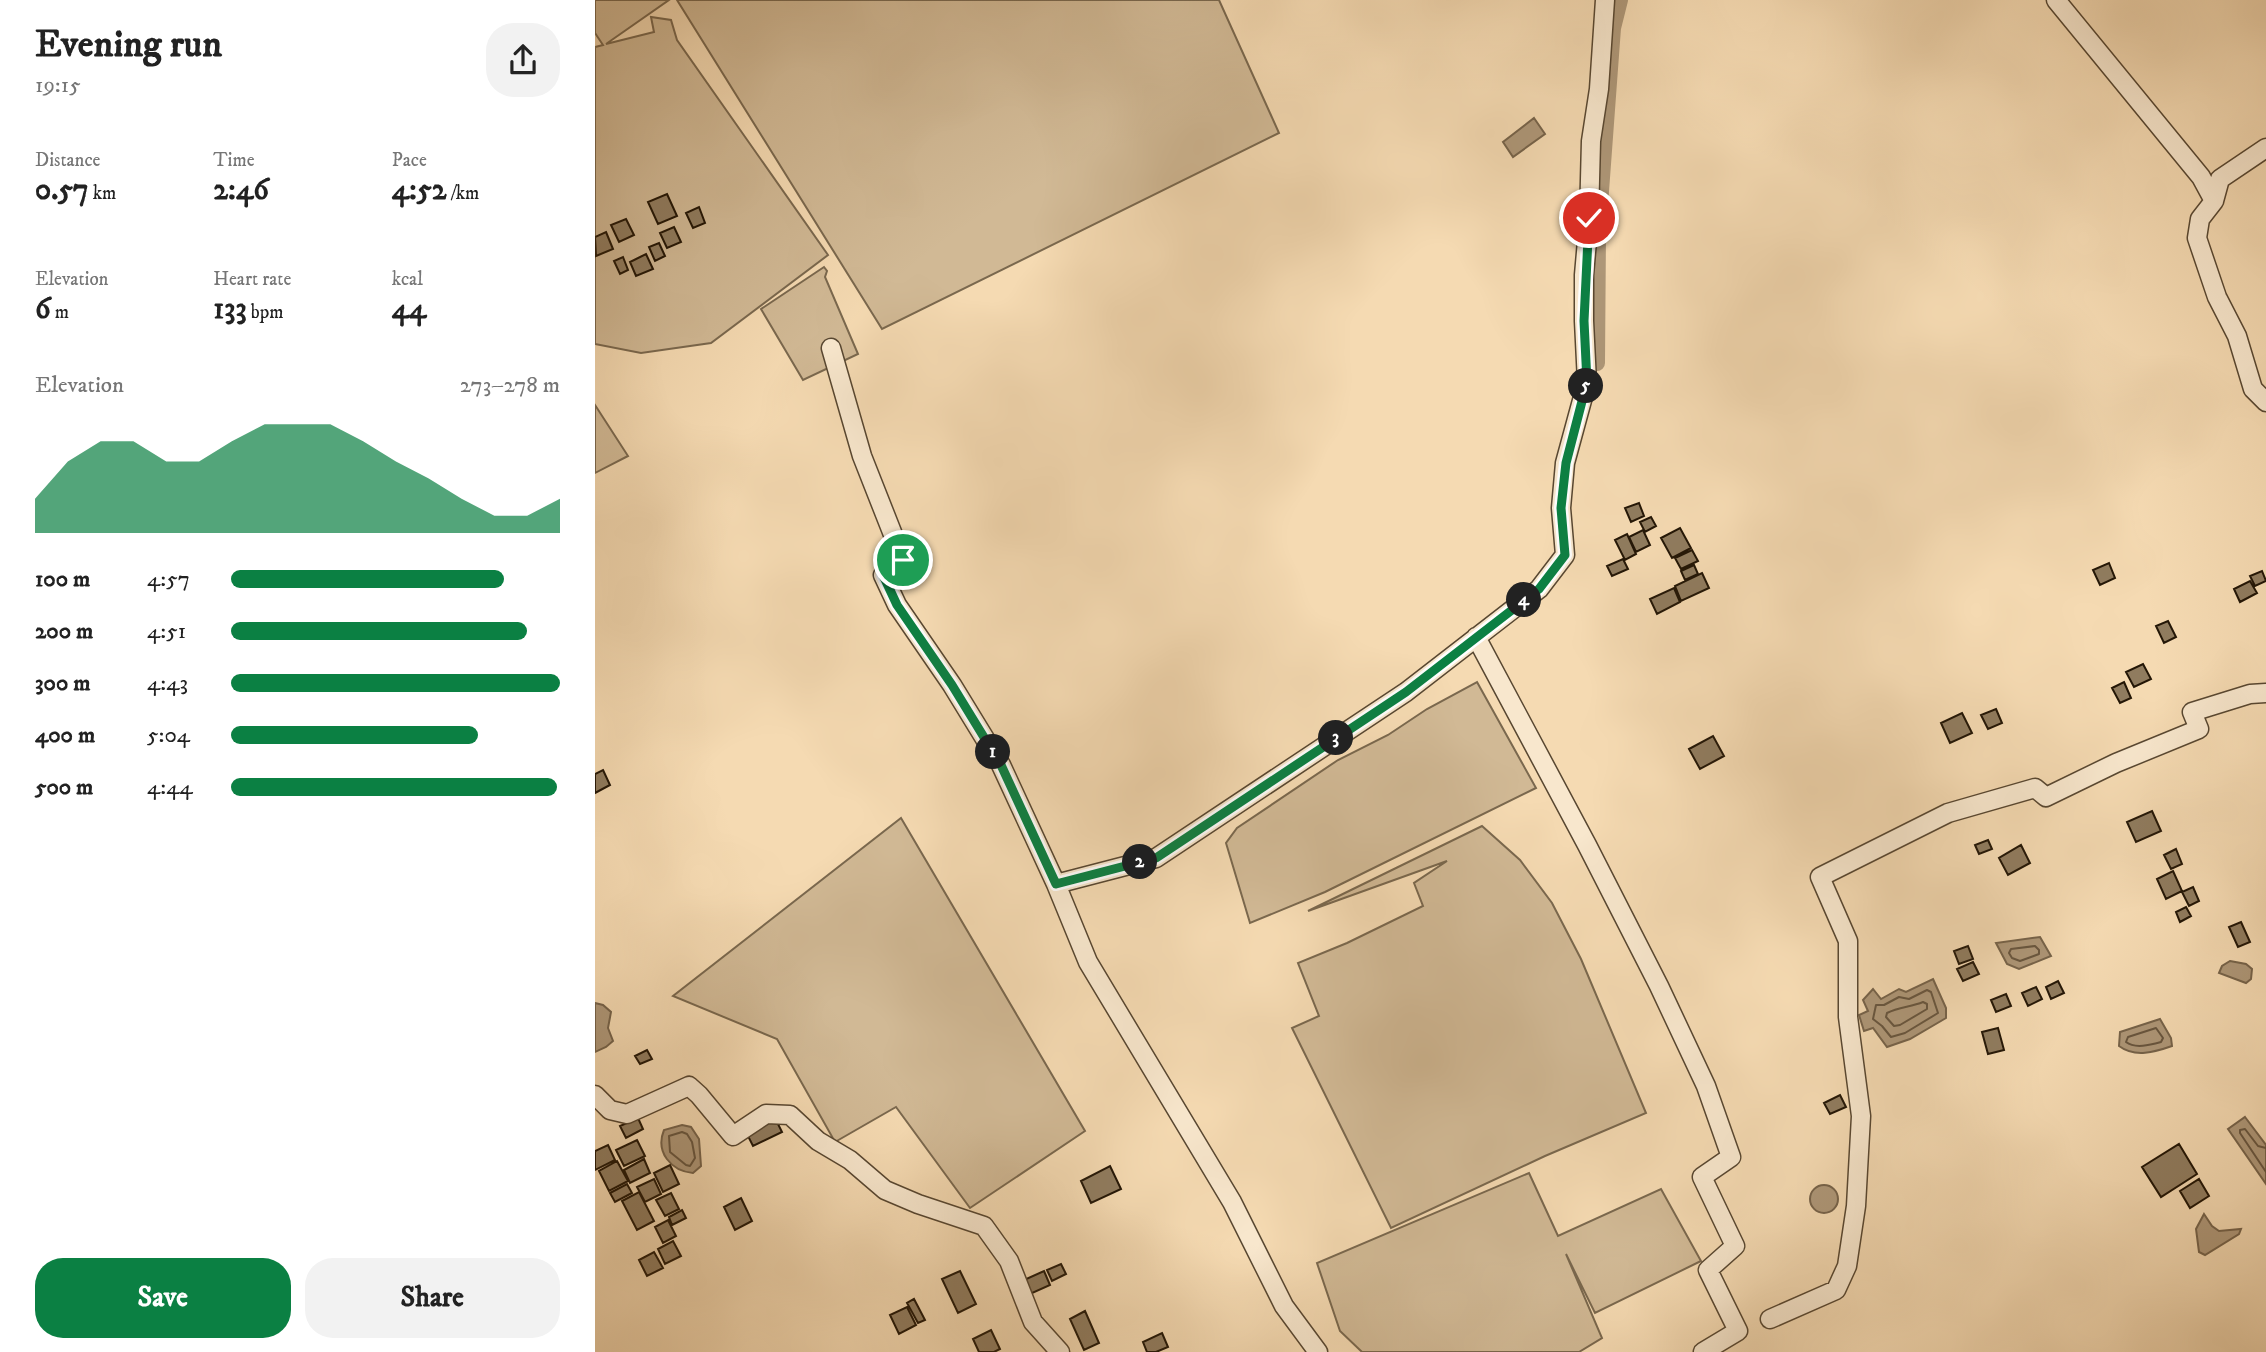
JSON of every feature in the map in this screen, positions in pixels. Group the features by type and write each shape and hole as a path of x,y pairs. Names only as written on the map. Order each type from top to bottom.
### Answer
{"street":[{"path":"1056,884 1156,858 1406,692 1539,589 1565,555 1561,508 1566,463 1587,382 1584,275 1591,141 1599,89 1605,0"},
{"path":"2056,0 2201,177 2214,201"},
{"path":"2266,148 2220,178 2214,201 2200,219 2197,238 2217,297 2237,336 2253,389 2266,401"},
{"path":"831,348 862,456 903,560 883,575 897,605 952,685 1001,765 1056,884 1088,962 1232,1202 1284,1306 1318,1352"},
{"path":"1476,637 1659,986 1706,1086 1731,1157 1702,1177 1735,1246 1708,1270 1738,1331 1703,1352"},
{"path":"1770,1319 1836,1290 1847,1266 1856,1206 1861,1116 1848,1017 1848,941 1820,877 1948,813 2035,788 2046,797 2116,763 2199,729 2192,712 2250,694 2266,693"},
{"path":"595,1095 610,1110 627,1114 689,1086 733,1136 766,1114 790,1115 818,1141 850,1160 885,1190 984,1226 1009,1261 1033,1322 1060,1352"}],"shaded area":[{"path":"595,0 669,0 606,44 654,32 651,17 671,20 677,40 828,255 711,343 641,353 595,344 595,47 603,45 595,33"},
{"path":"677,0 1219,0 1279,133 882,329"},
{"path":"824,267 827,271 825,277 858,354 803,380 761,309"},
{"path":"595,405 628,456 595,473"},
{"path":"1477,682 1536,788 1325,892 1250,923 1226,843 1237,828 1338,760 1388,735 1427,709"},
{"path":"901,818 1085,1131 970,1208 896,1107 835,1142 777,1039 673,996"},
{"path":"1482,826 1520,860 1552,903 1581,959 1646,1113 1545,1156 1391,1228 1292,1028 1319,1016 1298,963 1347,943 1423,906 1414,883 1447,861 1308,911"},
{"path":"1529,1173 1558,1236 1661,1189 1701,1261 1595,1313 1566,1254 1602,1338 1579,1352 1362,1352 1340,1331 1317,1263"}],"water":[{"path":"1534,118 1545,134 1513,157 1503,142"},
{"path":"2040,937 2051,956 2019,969 2007,964 1996,943"},
{"path":"2230,961 2246,964 2252,969 2251,979 2246,983 2219,973 2222,966"},
{"path":"1933,979 1946,1008 1946,1018 1910,1039 1887,1047 1873,1028 1864,1031 1859,1015 1868,1011 1863,1000 1873,989 1881,999 1899,989 1906,992"},
{"path":"595,1003 603,1005 611,1012 608,1028 613,1041 595,1052"},
{"path":"2160,1019 2171,1038 2172,1046 2138,1053 2119,1046 2120,1032"},
{"path":"2245,1117 2266,1145 2266,1184 2228,1129"},
{"path":"682,1125 691,1127 699,1139 701,1166 693,1173 678,1169 663,1153 664,1130"},
{"path":"1824,1185 1834,1189 1838,1199 1834,1209 1824,1213 1814,1209 1810,1199 1814,1189"},
{"path":"2204,1214 2219,1231 2241,1229 2239,1234 2205,1255 2199,1252 2196,1229"}],"building":[{"path":"667,194 677,216 658,224 648,202"},
{"path":"699,207 705,223 693,228 686,213"},
{"path":"626,219 634,235 619,242 611,225"},
{"path":"674,227 681,242 667,248 660,233"},
{"path":"606,232 613,249 596,256 595,237"},
{"path":"659,243 665,256 655,261 649,247"},
{"path":"646,254 653,269 636,276 630,262"},
{"path":"623,257 628,270 620,274 614,261"},
{"path":"1639,503 1644,516 1631,522 1625,508"},
{"path":"1651,517 1656,526 1645,532 1640,522"},
{"path":"1680,528 1691,548 1672,558 1661,538"},
{"path":"1643,530 1650,545 1636,552 1629,537"},
{"path":"1627,534 1636,554 1625,560 1615,540"},
{"path":"1692,550 1698,561 1681,569 1675,558"},
{"path":"1623,559 1628,569 1612,576 1607,566"},
{"path":"2109,563 2115,578 2100,585 2093,570"},
{"path":"1694,565 1698,574 1685,580 1681,571"},
{"path":"2262,571 2266,581 2255,586 2250,576"},
{"path":"1702,573 1709,588 1681,601 1675,586"},
{"path":"2250,581 2257,593 2240,602 2234,589"},
{"path":"1674,588 1680,602 1657,614 1650,599"},
{"path":"2168,621 2176,637 2164,643 2156,626"},
{"path":"2143,664 2151,679 2134,687 2126,672"},
{"path":"2124,682 2131,698 2120,703 2112,688"},
{"path":"1996,709 2002,723 1988,729 1981,715"},
{"path":"1962,713 1972,733 1950,743 1941,723"},
{"path":"1713,736 1724,756 1700,769 1689,749"},
{"path":"603,770 610,785 595,793 595,774"},
{"path":"2152,811 2161,831 2136,842 2127,822"},
{"path":"1988,840 1992,849 1979,854 1975,845"},
{"path":"2021,845 2030,863 2008,875 1999,858"},
{"path":"2176,849 2182,864 2171,869 2164,855"},
{"path":"2173,871 2182,891 2166,899 2157,879"},
{"path":"2193,887 2199,901 2189,906 2182,892"},
{"path":"2186,907 2191,916 2180,922 2176,912"},
{"path":"2241,922 2250,942 2238,947 2229,927"},
{"path":"1968,946 1973,959 1959,964 1954,951"},
{"path":"1973,962 1979,974 1963,981 1957,969"},
{"path":"2058,981 2064,993 2051,999 2046,987"},
{"path":"2036,987 2042,999 2028,1006 2022,993"},
{"path":"2006,994 2011,1006 1996,1012 1991,1000"},
{"path":"1998,1028 2004,1050 1988,1054 1982,1032"},
{"path":"647,1050 652,1059 640,1064 635,1056"},
{"path":"1840,1095 1846,1107 1830,1114 1824,1103"},
{"path":"638,1118 643,1129 626,1138 620,1126"},
{"path":"775,1118 782,1132 753,1146 746,1132"},
{"path":"637,1140 645,1156 624,1166 616,1150"},
{"path":"2179,1144 2197,1174 2161,1197 2142,1167"},
{"path":"608,1145 615,1160 595,1170 595,1151"},
{"path":"644,1159 650,1173 630,1183 624,1170"},
{"path":"617,1161 628,1181 609,1191 599,1171"},
{"path":"670,1165 679,1184 663,1192 654,1173"},
{"path":"1110,1166 1121,1189 1091,1203 1081,1181"},
{"path":"654,1179 661,1194 645,1202 637,1187"},
{"path":"2199,1179 2209,1196 2190,1208 2180,1191"},
{"path":"627,1184 632,1193 615,1202 610,1193"},
{"path":"639,1192 654,1221 637,1230 622,1201"},
{"path":"671,1193 679,1209 665,1216 656,1200"},
{"path":"741,1198 752,1221 735,1230 724,1207"},
{"path":"682,1210 686,1218 672,1225 669,1217"},
{"path":"668,1220 676,1236 663,1243 655,1227"},
{"path":"673,1241 681,1256 665,1264 658,1249"},
{"path":"654,1252 663,1268 647,1276 639,1260"},
{"path":"1061,1264 1066,1274 1052,1281 1047,1270"},
{"path":"960,1271 976,1304 958,1313 942,1279"},
{"path":"1044,1271 1050,1285 1030,1294 1024,1280"},
{"path":"914,1299 925,1320 918,1323 907,1303"},
{"path":"907,1307 916,1325 899,1334 890,1315"},
{"path":"1085,1311 1099,1343 1084,1350 1070,1319"},
{"path":"991,1330 1000,1349 994,1352 979,1352 973,1339"},
{"path":"1162,1333 1168,1347 1147,1352 1143,1342"}],"waterway":[{"path":"1597,363 1598,232 1613,28 1620,0"}],"route":[{"path":"903,560 883,575 897,605 952,685 1001,765 1056,884 1156,858 1406,692 1539,589 1565,555 1561,508 1566,463 1587,382 1584,275 1589,218"}]}
